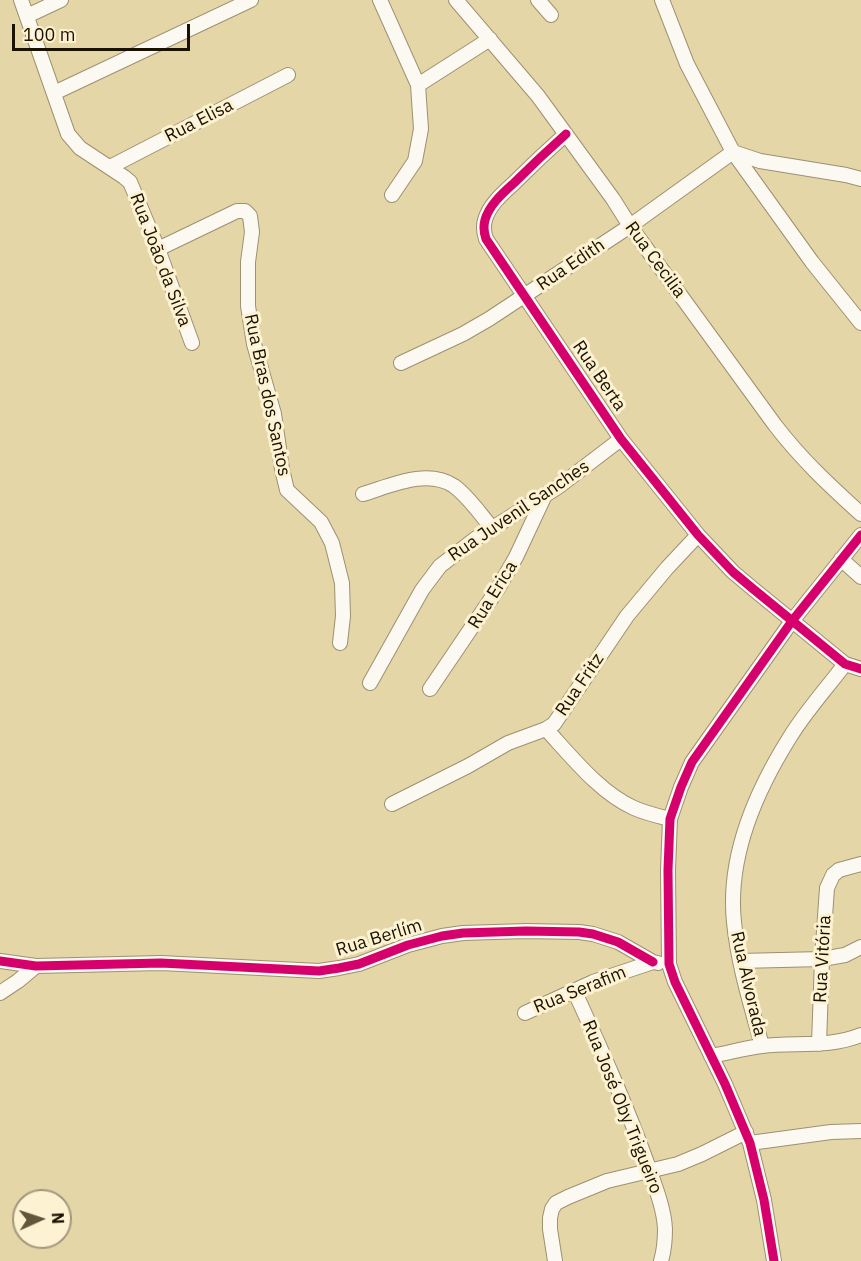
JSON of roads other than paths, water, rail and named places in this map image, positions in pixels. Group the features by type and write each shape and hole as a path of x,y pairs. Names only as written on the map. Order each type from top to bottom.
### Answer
{"street":[{"name":"Rua João da Silva","path":"21,0 64,126 80,148 130,182 158,249 192,343"},
{"path":"27,16 61,0"},
{"path":"54,93 251,0"},
{"path":"380,0 418,85 421,129 415,161 392,195"},
{"name":"Rua Cecilia","path":"456,0 538,96 775,426 820,477 861,514"},
{"path":"538,0 551,15"},
{"path":"662,0 687,63 733,152 812,262 861,323"},
{"path":"418,85 489,39"},
{"name":"Rua Elisa","path":"110,167 288,75"},
{"name":"Rua Berta","path":"566,134 535,161 492,207 485,219 486,239 621,439 698,535 734,572 845,664"},
{"path":"733,152 760,161 861,179"},
{"name":"Rua Edith","path":"401,363 470,331 630,226 733,152"},
{"name":"Rua Bras dos Santos","path":"158,249 237,211 245,211 250,216 252,232 248,262 248,306 254,344 274,414 287,490 321,522 332,543 342,582 343,616 340,643"},
{"name":"Rua Juvenil Sanches","path":"370,683 422,590 445,561 545,495 621,439"},
{"path":"363,494 413,479 441,480 462,494 492,528"},
{"name":"Rua Erica","path":"430,689 497,590 516,557 545,495"},
{"name":"Rua Fritz","path":"392,804 468,766 508,742 554,724 627,616 698,535"},
{"path":"774,1261 764,1200 748,1137 675,982 669,964 670,819 692,762 792,621 861,535"},
{"path":"841,559 861,577"},
{"path":"845,664 861,669"},
{"name":"Rua Alvorada","path":"762,1046 740,961 734,920 733,895 736,864 754,804 791,735 845,664"},
{"path":"546,729 615,797 634,808 670,819"},
{"name":"Rua Vitória","path":"819,1044 827,888 833,875 845,867 861,864"},
{"name":"Rua Berlím","path":"0,961 36,966 161,963 319,971 359,964 408,945 442,936 526,931 593,934 618,942 653,962"},
{"path":"740,961 822,959 845,955 861,947"},
{"name":"Rua Serafim","path":"525,1013 574,990 653,962 669,964"},
{"path":"0,993 36,966"},
{"name":"Rua José Oby Trigueiro","path":"574,990 639,1140 661,1207 665,1229 661,1261"},
{"path":"711,1056 762,1046 844,1041 861,1035"},
{"path":"555,1261 550,1218 552,1209 561,1200 607,1181 678,1164 748,1137 861,1131"}]}
